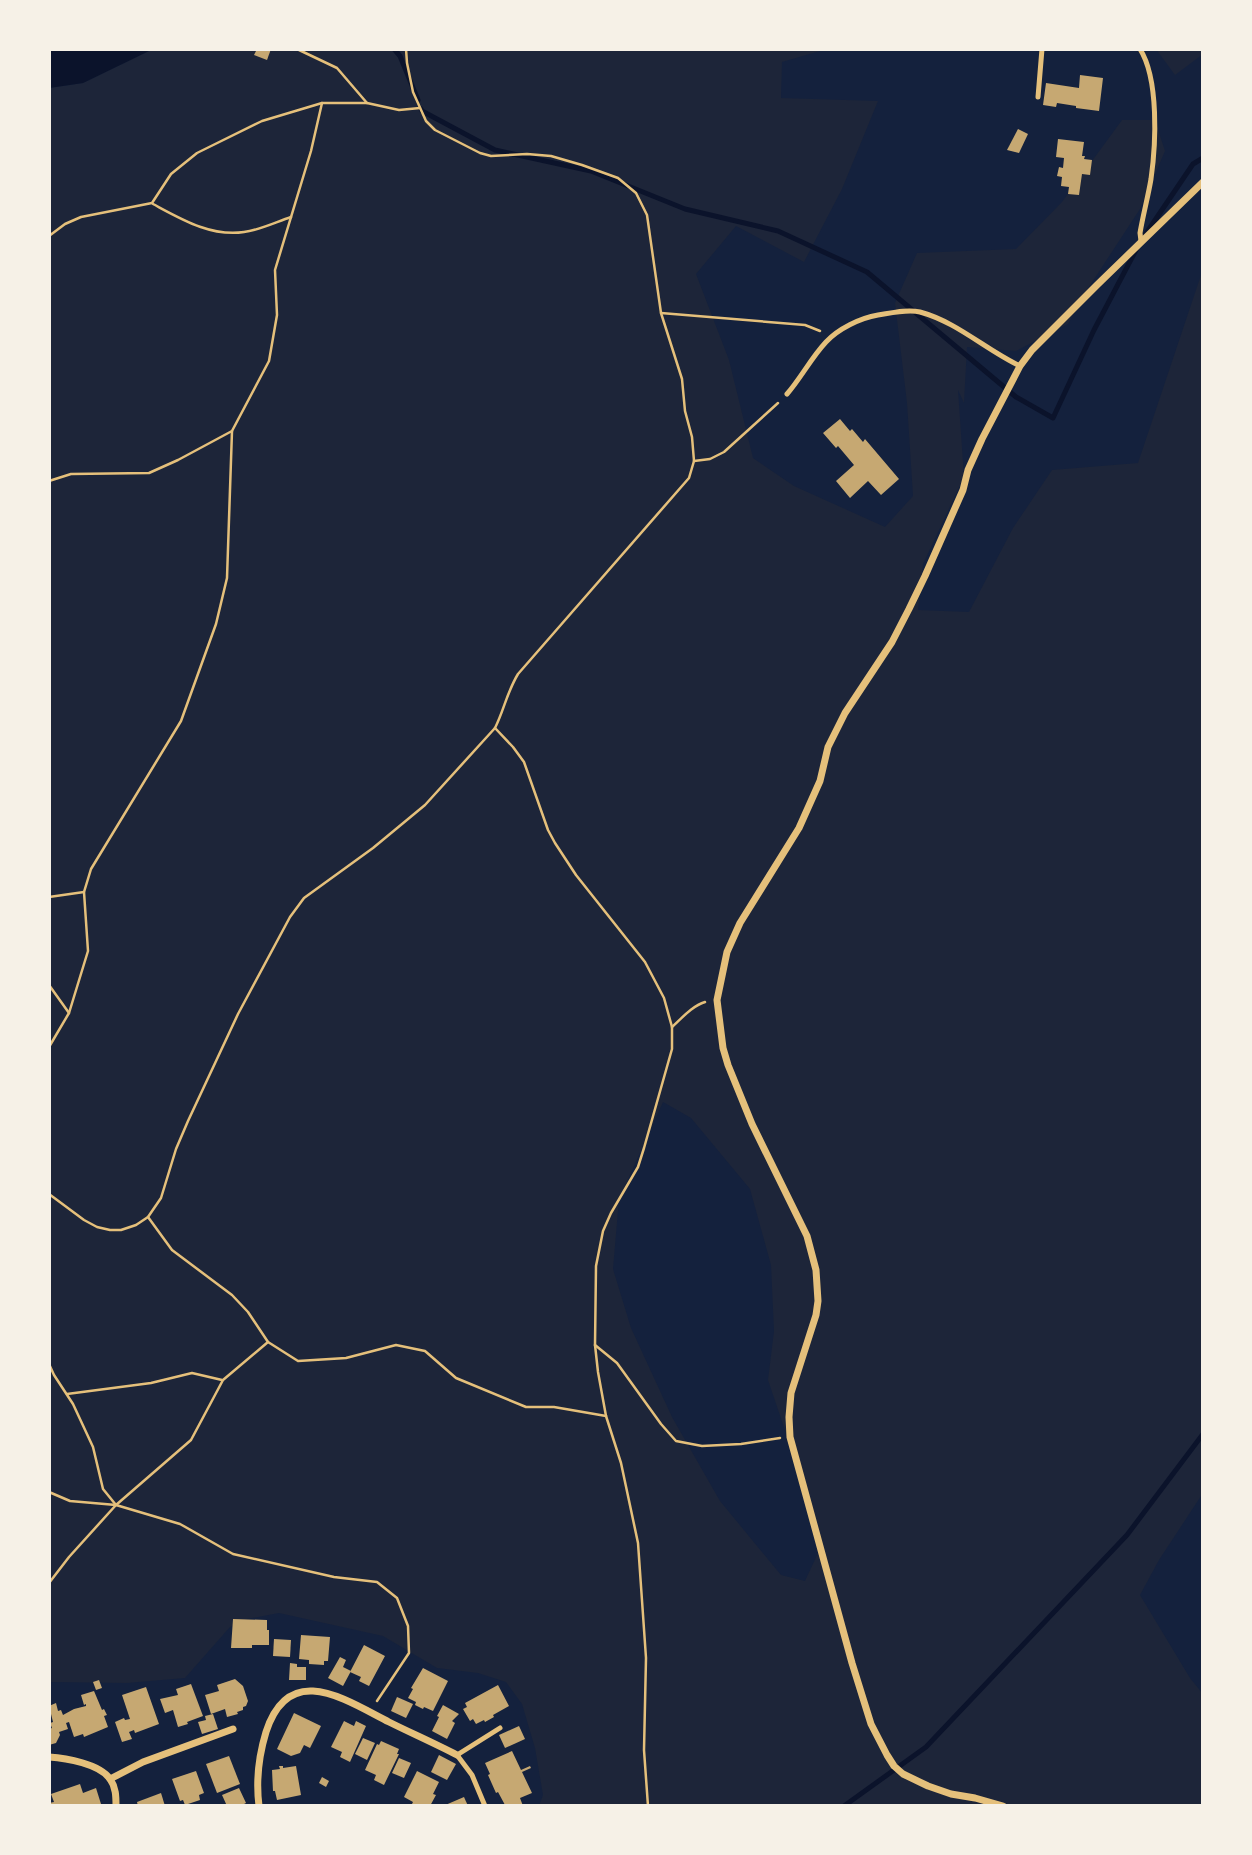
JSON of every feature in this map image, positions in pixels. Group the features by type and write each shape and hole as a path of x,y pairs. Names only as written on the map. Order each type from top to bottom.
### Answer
{"street":[{"path":"1003,1806 951,1794 903,1774 887,1755 872,1724 852,1663 790,1437 791,1393 816,1315 816,1270 807,1236 752,1124 727,1065 717,1000 727,952 740,923 799,828 820,781 828,747 845,713 892,642 909,609 963,490 968,470 982,439 1020,366 1032,350 1203,182"},
{"path":"259,1806 258,1777 262,1743 271,1717 279,1704 301,1691 330,1693 457,1755"},
{"path":"110,1779 143,1762 233,1729"},
{"path":"49,1757 76,1761 103,1772 110,1779 115,1792 116,1806"}],"lane":[{"path":"1038,97 1042,49"},
{"path":"1140,49 1152,84 1154,132 1153,164 1140,233 1141,241"},
{"path":"788,394 832,336 873,316 897,312 918,311 955,327 1020,366"},
{"path":"485,1806 472,1775 457,1755 500,1728"}],"path":[{"path":"297,49 337,68 366,103"},
{"path":"49,1194 83,1220 97,1227 121,1230 148,1217 162,1198 176,1149 193,1109 238,1014 290,917 304,898 373,848 425,805 495,728 518,674 689,478 694,461 682,379 661,313 647,215 636,193 618,178 582,165 551,156 527,154 501,157 480,153 435,130 426,121 413,92 406,49"},
{"path":"49,1047 69,1013 88,951 84,892 91,869 181,721 216,624 227,578 232,431 270,361 277,315 275,270 311,151 322,103"},
{"path":"152,203 171,174 197,153 262,121 322,103 366,103 399,110 420,108"},
{"path":"49,236 65,224 81,217 152,203 201,228 228,233 247,232 291,217"},
{"path":"661,313 805,325 832,336"},
{"path":"694,461 710,459 724,452 788,394"},
{"path":"49,481 71,474 149,473 232,431"},
{"path":"495,728 524,762 555,843 576,875 650,970 664,998 672,1027 673,1041 669,1062 644,1148 634,1175 603,1231 595,1277 595,1345 598,1372 638,1543 646,1658 644,1750 648,1806"},
{"path":"49,897 84,892"},
{"path":"49,985 69,1013"},
{"path":"672,1027 701,1003 717,1000"},
{"path":"148,1217 172,1250 232,1296 248,1312 268,1342 298,1361 346,1358 396,1345 425,1351 456,1378 527,1407 554,1407 607,1416"},
{"path":"49,1583 116,1505 191,1440 223,1380 268,1342"},
{"path":"595,1345 617,1363 676,1441 702,1446 790,1437"},
{"path":"49,1364 93,1447 103,1489 116,1505"},
{"path":"67,1394 150,1383 192,1373 223,1380"},
{"path":"49,1492 70,1501 116,1505 180,1524 233,1554 334,1577 377,1582 397,1598 408,1626 409,1653 369,1712"}],"shaded area":[{"path":"49,49 150,49 83,83 49,88"},
{"path":"827,49 782,62 781,98 878,101 842,189 804,262 736,226 696,274 729,360 753,458 794,486 885,527 913,496 907,403 895,303 917,253 1016,249 1062,202 1122,120 1155,120 1165,151 1140,209 1068,324 1016,351 967,347 964,403 958,390 964,477 923,564 918,610 969,612 1013,528 1052,470 1138,463 1203,269 1203,1493 1159,1560 1140,1595 1190,1678 1203,1694 1203,1806 539,1806 543,1795 535,1748 522,1704 506,1682 478,1673 437,1668 383,1636 279,1613 247,1619 230,1627 185,1678 127,1683 49,1682 49,88 83,83 149,51","holes":["663,1102 691,1118 750,1189 771,1265 774,1331 768,1380 799,1472 818,1553 805,1581 781,1575 720,1501 672,1417 631,1328 613,1269 619,1199"]},
{"path":"1156,49 1203,49 1203,54 1175,75"}],"building":[{"path":"257,49 271,49 267,60 254,55"},
{"path":"1080,75 1103,78 1099,111 1057,103 1056,107 1043,105 1046,83 1079,88"},
{"path":"1018,129 1028,134 1019,153 1007,150"},
{"path":"1058,139 1084,142 1082,156 1092,160 1090,175 1082,174 1079,195 1068,194 1069,187 1061,186 1062,177 1057,176 1059,167 1063,168 1064,158 1056,157"},
{"path":"840,419 863,442 865,439 899,479 881,495 868,481 850,498 836,481 854,465 823,433"},
{"path":"233,1619 267,1620 269,1645 231,1648"},
{"path":"301,1635 330,1637 328,1661 324,1661 324,1665 309,1664 309,1660 299,1659"},
{"path":"274,1639 291,1640 290,1657 273,1656"},
{"path":"364,1645 385,1656 369,1686 359,1681 361,1677 350,1672"},
{"path":"340,1657 346,1660 343,1667 351,1671 343,1686 328,1678"},
{"path":"290,1663 297,1664 297,1667 306,1667 306,1680 289,1680"},
{"path":"423,1668 448,1681 433,1711 415,1705 416,1702 408,1698"},
{"path":"235,1679 243,1686 248,1701 246,1706 237,1712 238,1714 227,1717 225,1709 211,1714 205,1695 219,1691 217,1685"},
{"path":"99,1680 102,1688 96,1690 93,1682"},
{"path":"191,1684 203,1716 178,1727 173,1710 165,1713 160,1699 178,1695 176,1689"},
{"path":"498,1685 509,1706 485,1722 484,1720 476,1724 473,1719 470,1721 463,1709 467,1707 465,1703"},
{"path":"146,1687 159,1724 135,1733 134,1730 129,1732 132,1739 122,1742 115,1722 124,1718 130,1719 122,1695"},
{"path":"94,1691 107,1715 104,1716 108,1727 84,1737 83,1734 74,1737 69,1722 66,1723 68,1729 59,1732 56,1743 49,1745 49,1729 52,1728 50,1723 53,1722 49,1706 56,1703 58,1711 61,1710 63,1715 86,1706 81,1695"},
{"path":"397,1697 413,1704 406,1718 391,1711"},
{"path":"443,1705 459,1714 452,1721 455,1723 447,1739 432,1731"},
{"path":"294,1713 321,1726 310,1748 304,1745 300,1753 291,1756 277,1749"},
{"path":"213,1714 218,1729 202,1734 198,1722"},
{"path":"344,1721 354,1726 356,1721 366,1726 350,1762 340,1757 342,1752 331,1747"},
{"path":"519,1726 525,1739 505,1748 499,1735"},
{"path":"363,1738 375,1743 367,1760 355,1754"},
{"path":"381,1741 399,1749 384,1785 374,1780 376,1775 365,1770"},
{"path":"512,1751 521,1770 530,1766 531,1768 522,1772 532,1793 520,1798 523,1806 505,1805 498,1792 496,1793 485,1763"},
{"path":"439,1755 456,1764 447,1780 431,1772"},
{"path":"229,1756 240,1784 217,1793 206,1764"},
{"path":"399,1758 411,1763 404,1778 392,1773"},
{"path":"279,1766 296,1766 301,1795 277,1800 273,1791 272,1770 280,1769"},
{"path":"196,1771 204,1793 199,1795 200,1800 185,1805 183,1800 180,1801 172,1779"},
{"path":"417,1771 439,1782 430,1806 411,1806 413,1802 404,1797"},
{"path":"322,1777 329,1781 326,1787 319,1783"},
{"path":"80,1784 83,1793 96,1788 101,1804 49,1806 49,1803 54,1802 51,1794"},
{"path":"239,1788 246,1803 227,1806 222,1795"},
{"path":"161,1793 165,1806 138,1806 137,1802"},
{"path":"464,1797 468,1806 443,1806"}],"waterway":[{"path":"394,49 400,56 418,100"},
{"path":"421,109 495,150 591,171 685,209 778,231 867,272 1016,397 1053,418 1094,330 1136,250"},
{"path":"1145,235 1193,164 1203,158"},
{"path":"844,1806 926,1747 1127,1535 1203,1434"}]}
